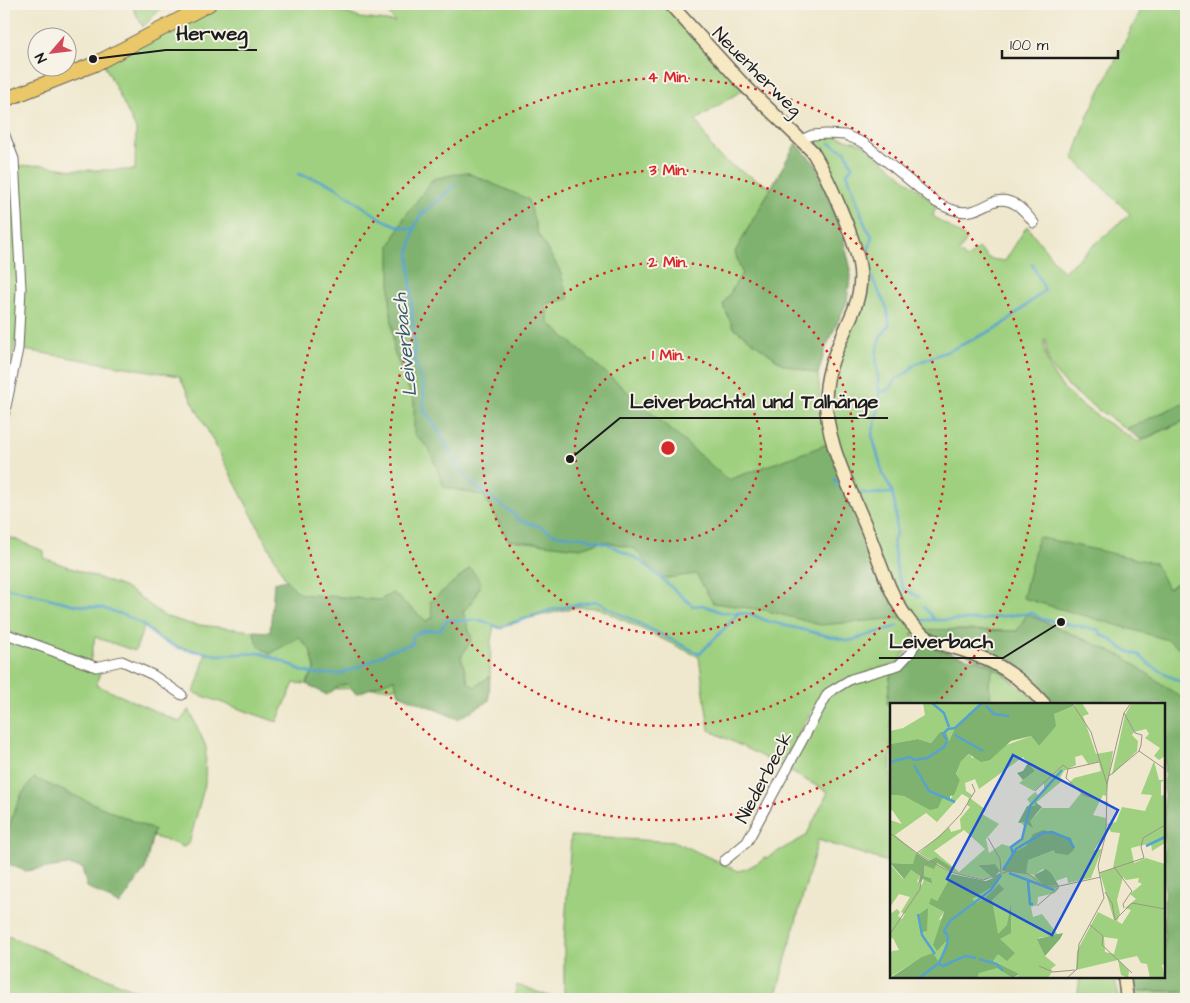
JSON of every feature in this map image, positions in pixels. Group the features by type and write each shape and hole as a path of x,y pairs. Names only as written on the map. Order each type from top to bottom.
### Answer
{"main road":[{"path":"4,100 107,59 186,14 209,4"}],"street":[{"name":"Neuenherweg","path":"670,4 742,84 801,140 812,135 845,135 864,143 937,203 952,210 971,211 995,201 1006,201 1022,208 1034,223"},
{"path":"4,132 14,159 20,288 18,349 4,416"},
{"path":"801,140 812,151 820,164 851,239 860,270 855,306 829,368 826,395 830,431 848,485 865,522 883,573 899,605 920,634 930,641 976,655 999,666 1028,687 1043,703"},
{"path":"4,633 96,667 122,661 153,675 182,695"},
{"name":"Niederbeck","path":"724,860 747,842 822,701 838,685 851,679 898,665 911,652 920,634"},
{"path":"1124,978 1127,999"}],"green space":[{"path":"131,4 165,4 143,27"},
{"path":"213,4 321,4 360,18 395,22 382,4 665,4 744,89 696,120 715,153 729,164 771,188 735,252 742,273 733,327 783,364 818,374 821,408 839,450 829,392 864,270 810,139 831,135 864,144 936,205 933,216 967,239 959,252 967,259 978,248 990,259 1005,261 1027,226 1063,272 1130,214 1073,158 1089,113 1144,4 1186,4 1186,402 1126,429 1085,400 1065,383 1051,366 1047,353 1046,339 1044,341 1047,359 1053,375 1064,389 1092,413 1138,442 1186,420 1186,788 1165,703 912,633 914,636 899,663 870,671 819,701 803,725 783,767 709,730 699,657 599,608 578,607 508,623 502,629 494,625 491,640 490,676 475,687 468,682 462,661 415,687 328,689 307,682 306,684 294,683 277,722 194,693 206,654 169,644 144,627 135,651 95,637 90,662 4,631 4,535 44,551 44,558 123,587 137,595 164,616 190,624 254,631 255,638 299,637 364,647 426,621 393,593 380,600 299,594 286,580 179,376 18,349 16,166 42,165 73,170 135,170 136,129 103,62"},
{"path":"796,143 817,166 842,233 851,270 847,302 826,347 818,374 783,364 733,327 723,305 742,273 735,252"},
{"path":"13,165 19,316 4,411 4,166"},
{"path":"466,172 528,199 538,234 559,269 569,299 546,304 549,323 728,480 831,443 902,618 820,625 764,610 713,603 696,574 660,579 635,549 604,541 580,548 508,540 484,496 444,487 429,448 414,434 414,402 394,352 390,300 390,246 404,218 433,179"},
{"path":"1186,402 1186,420 1141,440 1126,429"},
{"path":"1038,537 1155,563 1168,589 1186,575 1186,652 1168,640 1023,598"},
{"path":"470,568 481,582 474,599 463,612 472,639 461,657 468,682 475,687 490,676 489,701 458,719 399,694 394,679 356,694 348,684 339,686 327,695 306,684 315,668 310,650 299,637 270,654 257,642 254,631 270,632 274,583 286,580 300,594 380,600 393,593 426,621 433,618 430,602"},
{"path":"1027,614 1124,657 1186,701 1186,991 1129,991 1128,978 1165,978 1165,703 1047,703 1037,691 919,629 1017,631"},
{"path":"4,634 101,669 96,685 180,722 189,709 206,747 205,784 189,844 183,847 152,837 154,830 22,792 7,837 4,838"},
{"path":"922,642 935,648 994,666 989,682 991,703 890,703 890,708 887,703 891,670 902,667"},
{"path":"994,666 1039,703 991,703 989,682"},
{"path":"891,670 887,703 890,708 890,863 818,840 775,999 564,999 564,942 571,836 676,842 738,871 746,869 806,836 828,792 789,771 829,694 852,681"},
{"path":"34,778 154,830 145,869 120,905 87,887 82,868 67,865 25,871 4,862 6,840 12,817 22,796"},
{"path":"4,934 155,999 4,999"},
{"path":"1080,978 1115,978 1119,999 1077,999"},
{"path":"517,985 558,999 514,999"},
{"path":"1129,991 1186,991 1186,999 1130,999"}],"waterway":[{"path":"830,143 846,152 852,167 847,173 866,227 872,236 867,259 871,276 887,308 889,325 880,338 876,355 880,403 872,435 883,474 892,491 896,512 896,533 893,543 897,573 904,589 919,597"},
{"path":"298,174 331,185 393,224 415,229"},
{"name":"Leiverbach","path":"455,185 420,216 415,226 409,253 415,360 424,388 424,411 436,426 459,468 476,487 514,514 517,519 541,527 553,534 583,537 608,544 641,561 693,606 702,605 721,612 751,614 767,621 849,641 898,626"},
{"path":"880,393 889,389 897,379 908,372 915,364 953,349 1001,326 1045,290 1032,264"},
{"path":"834,479 840,487"},
{"path":"858,492 871,494 892,493"},
{"path":"4,587 76,605 102,608 124,615 142,624 158,638 179,648 218,655 261,653 294,666 301,671 317,674 339,674 361,666 391,650 412,644 413,636 419,633 429,630 440,630 447,620 477,620 499,628 550,610 595,601 700,654 739,612"},
{"path":"924,607 934,619"},
{"name":"Leiverbach","path":"919,620 983,620 1032,613 1042,619 1099,630 1101,635 1109,638 1123,649 1139,655 1150,665 1186,685"}],"place":[{"name":"Herweg","path":"93,59"},
{"name":"Leiverbachtal und Talhänge","path":"570,459"},
{"name":"Leiverbach","path":"1061,622"}]}
